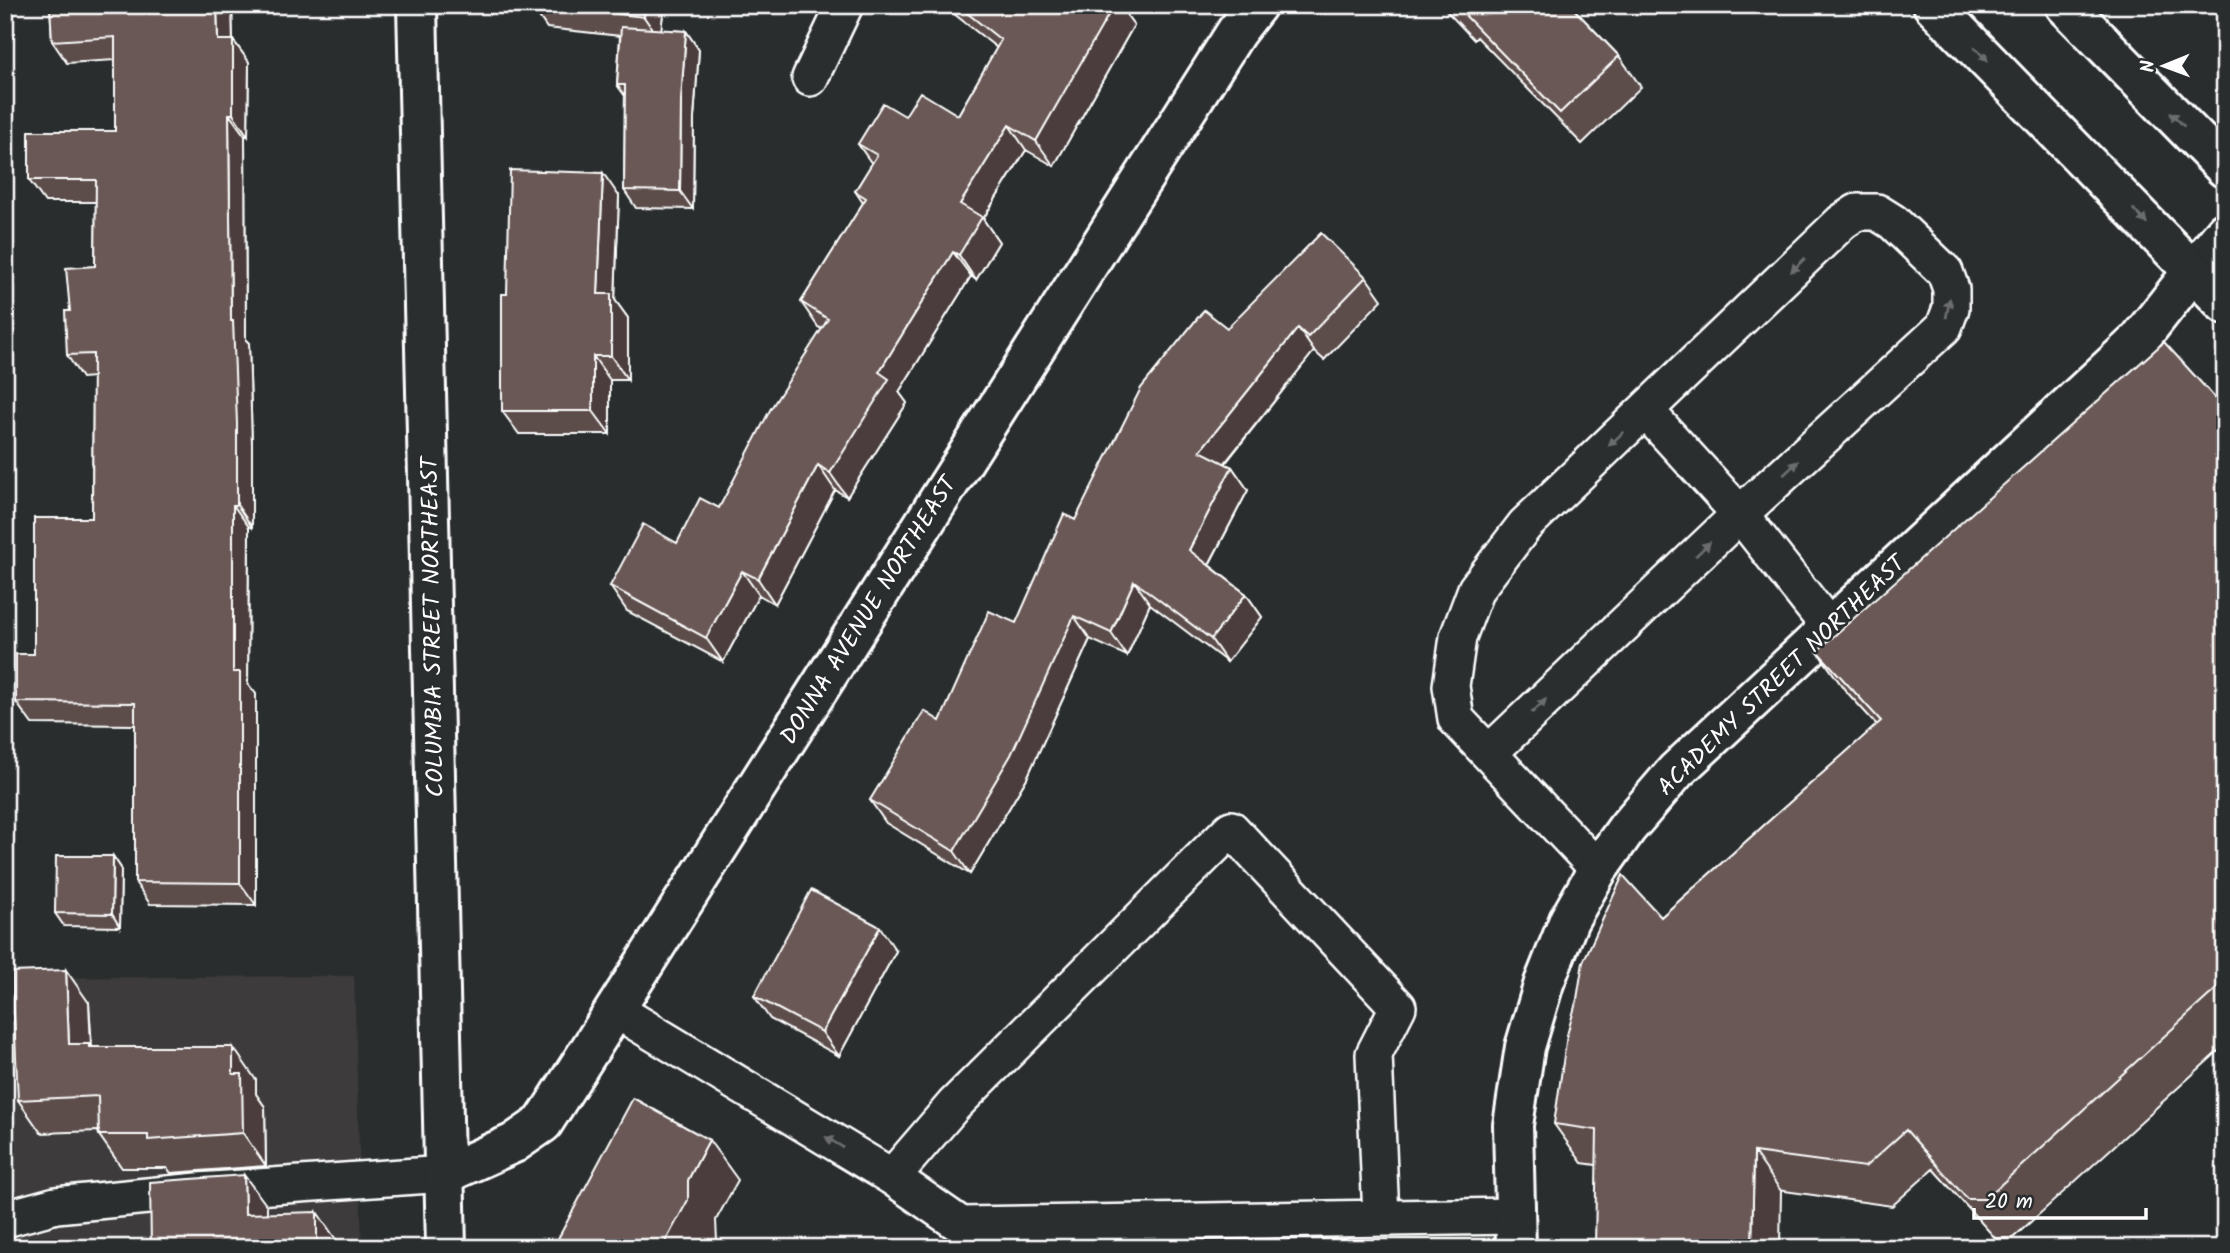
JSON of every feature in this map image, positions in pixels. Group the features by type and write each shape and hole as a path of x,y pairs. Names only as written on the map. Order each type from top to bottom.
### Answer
{"street":[{"name":"COLUMBIA STREET NORTHEAST","path":"417,5 446,1248"},
{"name":"DONNA AVENUE NORTHEAST","path":"445,1174 514,1143 542,1123 1236,32 1257,5"},
{"path":"1933,5 2225,304"},
{"path":"2066,5 2225,167"},
{"name":"ACADEMY STREET NORTHEAST","path":"1516,1232 1513,1125 1525,1047 1544,983 1569,920 1598,869 1627,828 1676,771 2138,341 2225,233"}],"lane":[{"path":"810,78 845,5"},
{"path":"1489,754 1740,514 1944,327 1951,308 1951,289 1945,272 1893,222 1877,212 1857,212 1842,222 1525,525 1476,589 1458,637 1451,686 1456,719 1489,754 1598,869"},
{"path":"1646,411 1740,514 1829,627"},
{"path":"892,1177 954,1105 1231,829 1398,1007 1374,1054 1381,1218"},
{"path":"614,1009 892,1177 961,1225 1381,1218 1516,1232"},
{"path":"5,1219 56,1205 198,1191 445,1174"}],"shaded area":[{"path":"354,976 362,1248 5,1248 5,978"}],"building":[{"path":"50,5 217,5 218,40 233,40 233,114 229,114 231,321 237,423 237,505 233,505 233,672 240,672 240,883 135,882 135,703 16,702 16,654 34,654 34,518 92,518 93,354 67,355 65,311 70,311 66,268 95,266 96,180 29,180 29,131 115,131 115,37 52,41"},
{"path":"539,5 645,5 644,17"},
{"path":"957,5 1114,5 1036,141 1009,125 960,204 982,217 959,255 953,252 879,372 889,379 830,473 818,465 758,579 742,571 706,638 610,586 643,524 677,543 700,498 719,508 770,410 828,319 801,302 866,198 855,191 877,155 858,144 883,103 905,116 920,92 958,115 1001,40"},
{"path":"1455,5 1570,5 1619,56 1560,113"},
{"path":"621,27 686,31 681,100 680,191 624,190 625,85 617,85"},
{"path":"510,170 603,173 598,294 611,294 611,356 593,356 593,411 502,411 502,294 507,294"},
{"path":"1321,233 1366,277 1308,337 1298,328 1200,451 1232,467 1189,550 1246,594 1211,639 1134,581 1111,633 1074,616 1011,755 954,851 870,800 924,711 940,721 989,611 1016,623 1064,514 1075,520 1141,388 1204,310 1227,328"},
{"path":"2164,342 2225,409 2225,981 1985,1199 1967,1199 1906,1130 1865,1167 1754,1152 1752,1248 1595,1248 1597,1130 1554,1124 1567,1035 1583,962 1623,875 1661,917 1881,721 1817,651"},
{"path":"56,856 113,856 112,914 55,913"},
{"path":"811,890 880,927 822,1032 754,996"},
{"path":"66,970 69,1044 89,1044 89,1047 233,1047 233,1074 242,1074 243,1133 148,1140 148,1135 99,1135 98,1096 18,1100 12,972"},
{"path":"633,1098 709,1140 688,1180 688,1200 663,1246 667,1248 553,1248"},
{"path":"244,1175 245,1214 317,1212 317,1248 151,1248 150,1182"},
{"path":"46,1245 46,1248 5,1248 5,1247"}]}
